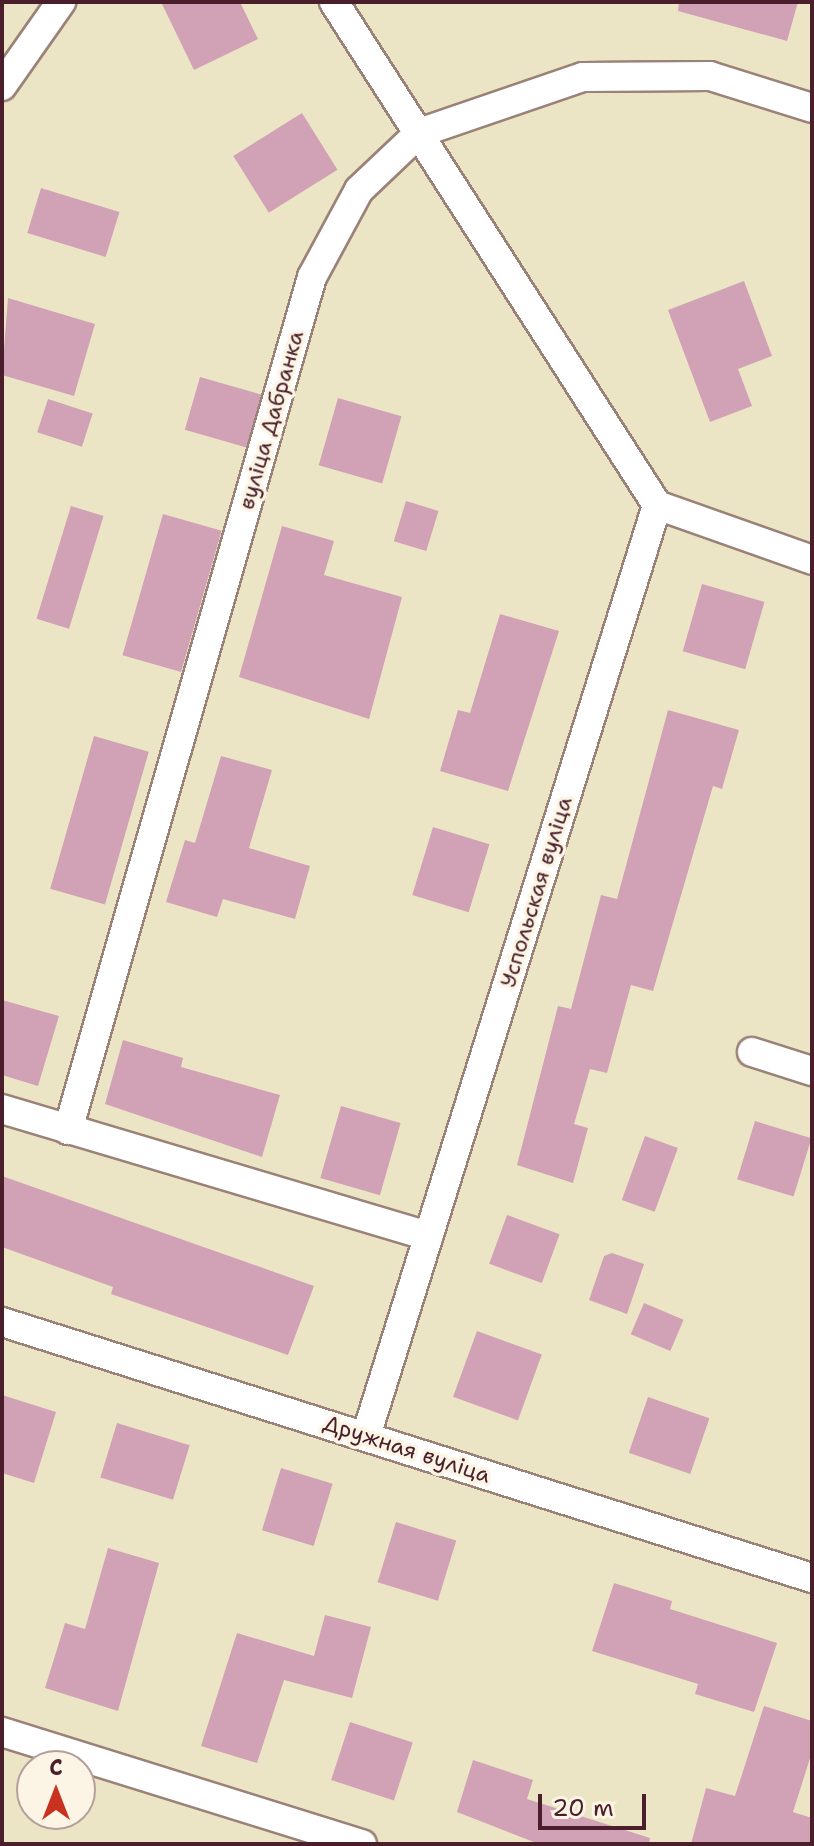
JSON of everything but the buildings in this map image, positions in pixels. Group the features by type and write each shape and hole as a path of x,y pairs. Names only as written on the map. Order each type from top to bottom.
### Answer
{"street":[{"path":"2,86 61,2"},
{"path":"334,2 657,505 812,560"},
{"name":"вуліца Дабранка","path":"68,1130 312,277 359,190 419,133 526,92 635,71 710,76 812,108"},
{"name":"Успольская вуліца","path":"366,1436 657,505"},
{"path":"752,1052 812,1071"},
{"path":"2,1109 429,1236"},
{"name":"Дружная вуліца","path":"2,1322 812,1578"},
{"path":"2,1732 362,1844"}]}
